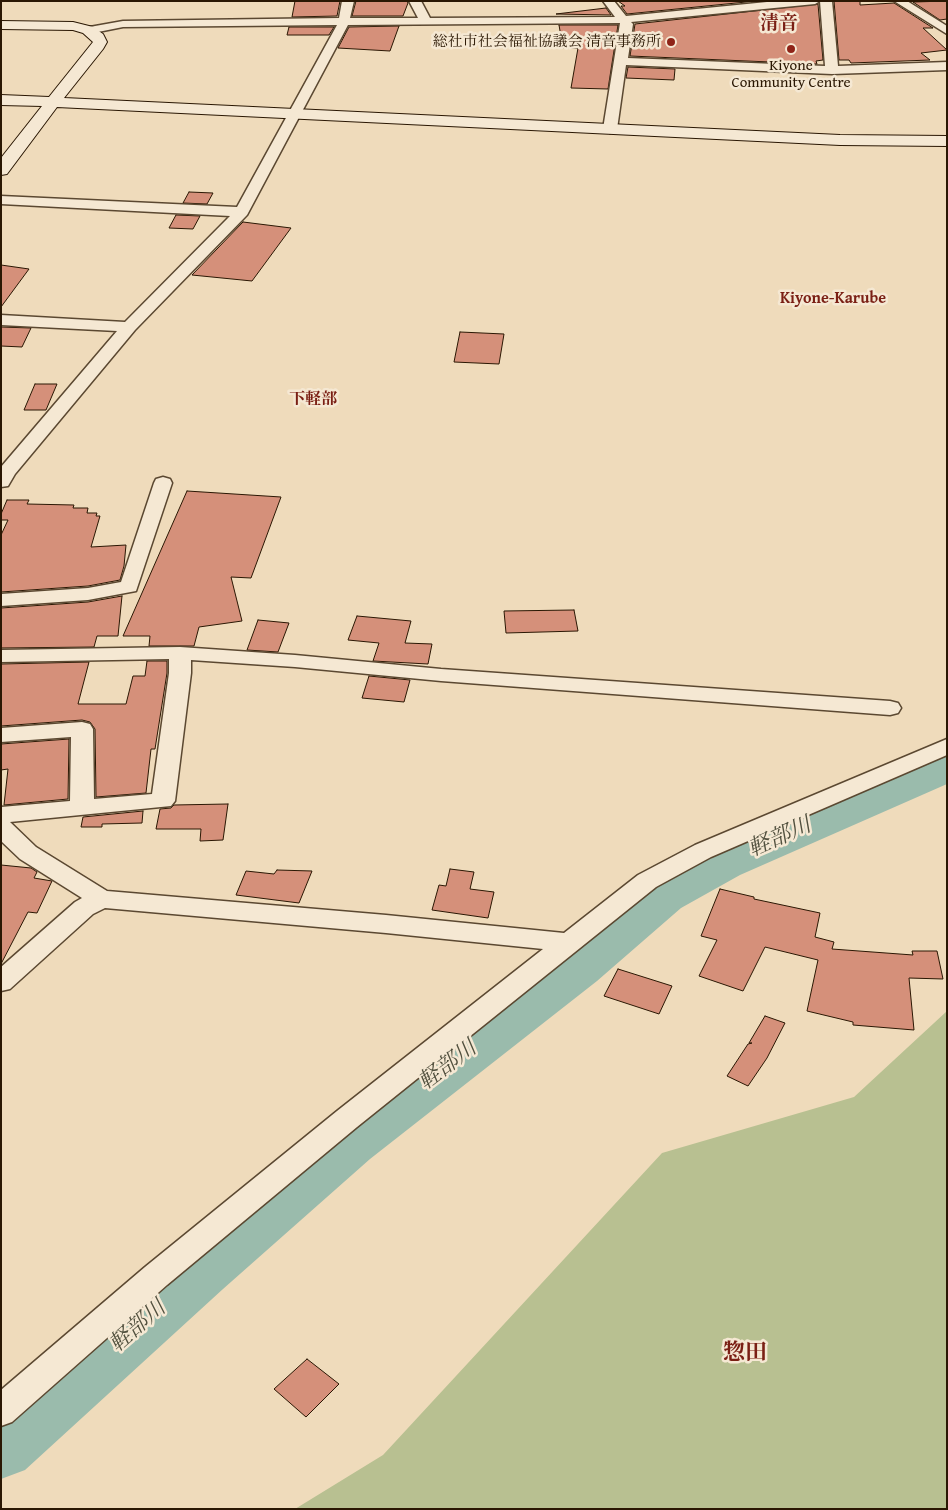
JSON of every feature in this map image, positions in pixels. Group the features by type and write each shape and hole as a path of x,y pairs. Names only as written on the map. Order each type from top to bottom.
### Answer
{"street":[{"path":"1,482 7,472 129,327 242,212 344,22 348,1"},
{"path":"415,1 426,22"},
{"path":"608,1 627,24 610,129"},
{"path":"88,30 123,24 623,20 815,1"},
{"path":"826,1 832,70"},
{"path":"899,1 947,31"},
{"path":"1,25 60,25 88,30 95,34 100,42 1,170"},
{"path":"620,61 832,70 947,66"},
{"path":"1,100 840,140 947,140"},
{"path":"1,200 242,212"},
{"path":"1,320 129,327"},
{"path":"1,600 88,594 129,587 163,483"},
{"path":"1,656 180,653 295,661 450,676 890,708"},
{"path":"1,815 163,801 180,673 180,653"},
{"path":"1,735 82,729 82,808"},
{"path":"1,1411 156,1276 347,1119 647,882 712,847 947,746"},
{"path":"1,827 28,854 102,899 386,924 569,943"},
{"path":"1,982 84,908 102,899"}],"green space":[{"path":"947,1011 947,1509 295,1509 383,1455 662,1153 854,1097"}],"building":[{"path":"295,1 340,1 337,16 292,17"},
{"path":"356,1 407,1 408,3 403,16 352,16"},
{"path":"618,1 756,1 627,14 621,6 625,6"},
{"path":"834,1 860,1 860,5 894,3 933,28 923,28 947,50 921,53 930,60 851,63 849,60 839,60"},
{"path":"947,1 947,19 940,20 913,2"},
{"path":"818,4 823,60 816,61 817,64 630,56 635,24"},
{"path":"606,8 611,15 556,14"},
{"path":"559,25 618,25 608,89 571,88 578,48 563,48"},
{"path":"399,26 390,51 338,48 349,27"},
{"path":"289,27 334,27 329,35 287,35"},
{"path":"628,67 675,69 674,80 626,78"},
{"path":"189,192 213,193 207,204 183,203"},
{"path":"176,215 200,216 193,229 169,228"},
{"path":"243,222 291,228 252,281 192,275"},
{"path":"1,265 29,269 1,307"},
{"path":"1,327 31,328 22,347 1,346"},
{"path":"460,332 504,334 499,364 454,362"},
{"path":"35,384 57,384 46,410 24,410"},
{"path":"187,491 281,497 251,578 231,577 242,621 199,627 194,646 149,646 150,636 123,636"},
{"path":"7,500 29,500 27,504 74,505 73,508 88,508 87,513 97,513 96,516 100,516 91,547 126,545 124,566 120,580 88,586 1,592 1,535 8,520 1,520 1,514"},
{"path":"122,596 118,636 97,636 94,647 1,648 1,608 88,602"},
{"path":"574,610 578,631 506,633 504,611"},
{"path":"357,616 411,621 405,643 432,644 428,664 373,661 379,643 348,640"},
{"path":"258,620 289,623 278,652 247,650"},
{"path":"147,661 167,661 167,673 155,749 151,749 146,793 96,797 95,729 90,722 82,720 1,726 1,664 89,662 78,704 126,704 133,676 145,676"},
{"path":"369,676 410,680 404,702 362,698"},
{"path":"69,739 68,799 4,805 8,769 1,770 1,744"},
{"path":"228,804 223,840 200,841 201,829 156,829 160,809 171,808 174,805"},
{"path":"143,811 142,823 102,824 102,827 81,827 83,817"},
{"path":"1,865 31,868 37,872 34,878 52,881 37,913 28,912 1,964"},
{"path":"450,869 474,872 470,889 494,892 488,918 432,910 439,885 446,886"},
{"path":"277,870 312,871 299,903 236,895 246,871 274,874"},
{"path":"720,889 754,897 754,899 820,913 815,937 834,942 832,949 913,955 912,951 937,951 943,979 909,978 914,1030 853,1025 853,1022 807,1011 818,960 765,947 743,991 699,976 717,940 701,936"},
{"path":"618,969 672,986 659,1014 604,996"},
{"path":"765,1016 785,1023 767,1058 748,1086 727,1076 748,1044 752,1043 749,1043"},
{"path":"307,1359 339,1384 306,1417 274,1389"}],"waterway":[{"name":"軽部川","path":"1,1447 200,1270 349,1142 578,967 663,895 722,863 947,765"}],"place":[{"name":"総社市社会福祉協議会 清音事務所","path":"671,42"},
{"name":"Kiyone Community Centre","path":"791,49"}],"district":[{"name":"清音","path":"779,24"},
{"name":"Kiyone-Karube","path":"833,299"},
{"name":"下軽部","path":"313,400"},
{"name":"惣田","path":"745,1353"}]}
